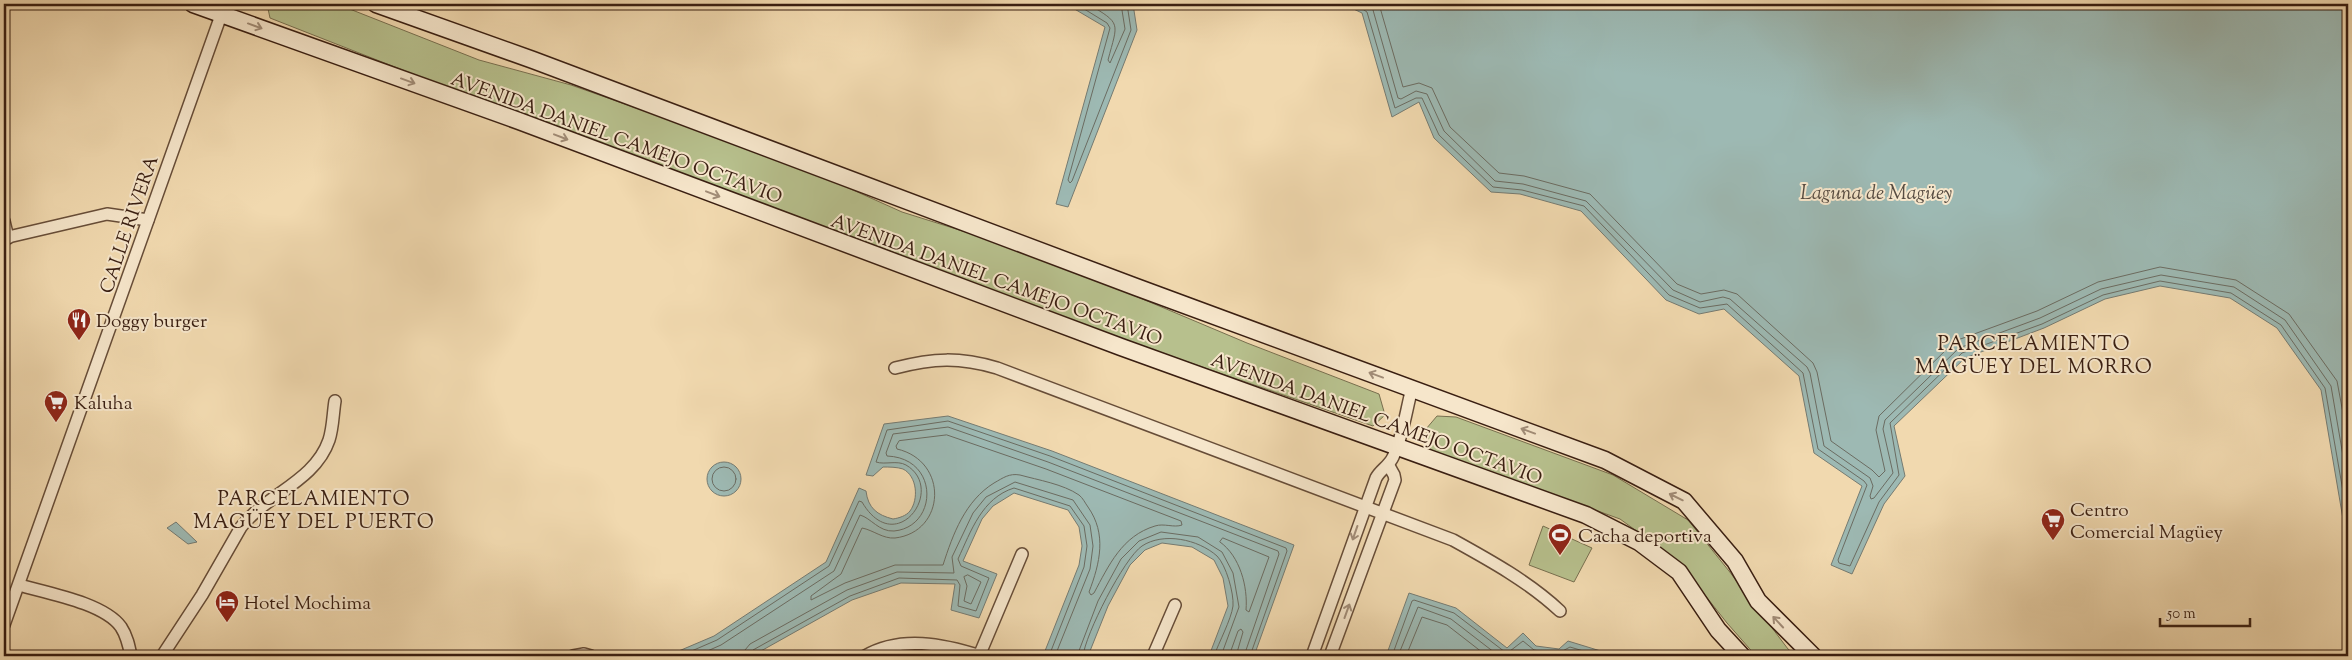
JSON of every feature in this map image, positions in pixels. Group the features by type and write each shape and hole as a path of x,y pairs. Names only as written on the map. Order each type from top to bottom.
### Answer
{"main road":[{"name":"AVENIDA DANIEL CAMEJO OCTAVIO","path":"193,4 223,9 1111,343 1586,515 1639,542 1679,572 1718,630 1742,656"},
{"name":"AVENIDA DANIEL CAMEJO OCTAVIO","path":"376,4 533,60 1605,460 1684,501 1735,561 1758,601 1813,656"}],"street":[{"name":"CALLE RIVERA","path":"4,625 223,9"},
{"path":"4,221 6,238 107,214 148,220"},
{"path":"895,368 925,360 949,359 972,361 997,368 1364,508 1426,528 1468,548 1542,594 1560,611"},
{"path":"1312,656 1378,473 1388,466 1397,446 1412,388"},
{"path":"162,656 202,595 241,527 249,517 277,494 294,485 309,472 329,440 335,401"},
{"path":"1330,656 1383,515 1394,480 1394,474 1388,466"},
{"path":"865,656 896,646 918,643 937,644 980,656 1022,554"},
{"path":"19,585 92,608 107,615 120,627 129,644 131,656"},
{"path":"1153,656 1175,605"},
{"path":"572,656 584,654 591,656"}],"green space":[{"path":"267,4 337,4 479,60 571,85 795,164 902,212 1004,244 1095,279 1247,343 1379,394 1385,415 1373,426 1072,322 968,281 898,257 456,91 270,18"},
{"path":"1437,416 1456,417 1613,475 1688,520 1788,649 1797,656 1756,656 1678,561 1620,519 1430,450 1426,429"},
{"name":"Cacha deportiva","path":"1543,526 1592,548 1574,582 1529,565"}],"water":[{"path":"1066,4 1133,4 1137,30 1068,207 1056,204 1105,27"},
{"name":"Laguna de Magüey","path":"1343,4 2348,4 2348,536 2343,519 2321,390 2277,328 2230,298 2160,286 2105,299 2044,328 1965,358 1894,426 1905,476 1884,504 1852,574 1831,565 1862,486 1814,453 1799,376 1724,309 1699,314 1666,300 1581,211 1520,194 1491,192 1434,138 1419,102 1392,117 1362,13"},
{"path":"948,416 1052,451 1294,545 1254,656 1209,656 1228,606 1223,578 1214,560 1192,547 1162,543 1145,550 1130,565 1108,606 1088,656 1043,656 1079,565 1082,546 1079,527 1068,510 1014,493 993,506 982,519 963,561 997,574 979,618 951,610 955,584 901,583 852,600 752,656 667,656 714,636 826,562 859,488 866,491 871,506 878,513 893,519 908,513 915,500 915,488 908,472 901,468 883,467 873,476 866,475 884,424"},
{"path":"724,462 731,463 736,467 740,472 740,486 736,491 731,495 724,496 717,495 712,491 708,486 707,479 708,472 712,467 717,463"},
{"path":"176,522 197,542 188,544 167,528"},
{"path":"1409,593 1456,608 1507,648 1523,633 1536,646 1559,649 1568,641 1617,656 1386,656"}],"place":[{"name":"Doggy burger","path":"79,341"},
{"name":"Kaluha","path":"56,423"},
{"name":"Centro Comercial Magüey","path":"2053,541"},
{"name":"Cacha deportiva","path":"1560,556"},
{"name":"Hotel Mochima","path":"227,623"}],"district":[{"name":"PARCELAMIENTO MAGÜEY DEL MORRO","path":"2034,354"},
{"name":"PARCELAMIENTO MAGÜEY DEL PUERTO","path":"314,510"}]}
